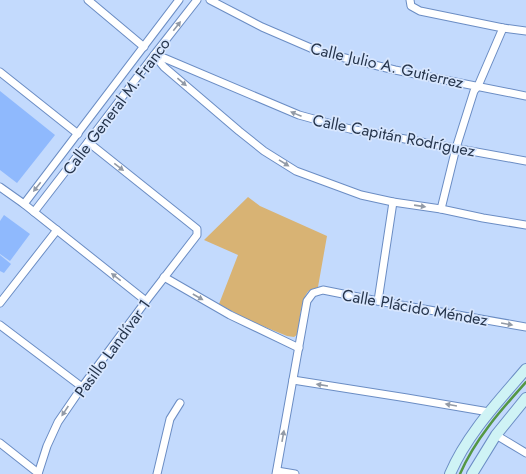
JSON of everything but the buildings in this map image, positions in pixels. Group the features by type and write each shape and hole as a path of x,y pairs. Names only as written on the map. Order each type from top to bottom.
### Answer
{"street":[{"path":"88,0 144,47"},
{"name":"Calle General M. Franco","path":"24,204 179,0"},
{"name":"Calle General M. Franco","path":"34,212 197,0"},
{"name":"Calle Julio A. Gutierrez","path":"210,0 262,27 320,52 395,70 526,96"},
{"path":"411,3 420,11 526,32"},
{"path":"441,209 456,148 474,91 478,86 503,28"},
{"path":"154,55 164,67 239,131 296,171 360,194 393,202 441,209 526,225"},
{"name":"Calle Capitán Rodríguez","path":"154,55 299,115 350,129 526,161"},
{"path":"0,72 78,134"},
{"name":"Pasillo Landívar 1","path":"38,474 47,446 58,422 82,387 197,235 197,229 88,142"},
{"path":"47,174 57,182"},
{"path":"1,189 24,204 146,301"},
{"path":"378,301 393,202"},
{"path":"0,303 57,230"},
{"path":"164,277 230,315 299,348 277,473 295,474"},
{"name":"Calle Plácido Méndez","path":"299,348 307,301 313,293 323,290 526,327"},
{"path":"0,325 82,387"},
{"path":"450,474 471,435 526,369"},
{"path":"293,380 489,412"},
{"path":"472,474 496,436 526,398"},
{"path":"157,474 170,419 180,403"},
{"path":"496,436 526,453"},
{"path":"0,443 38,474"}],"shaded area":[{"path":"248,197 260,206 327,236 318,287 309,291 303,301 298,334 294,337 287,336 250,321 219,304 238,255 204,240"}],"waterway":[{"path":"460,474 481,437 498,414 526,382"}]}
